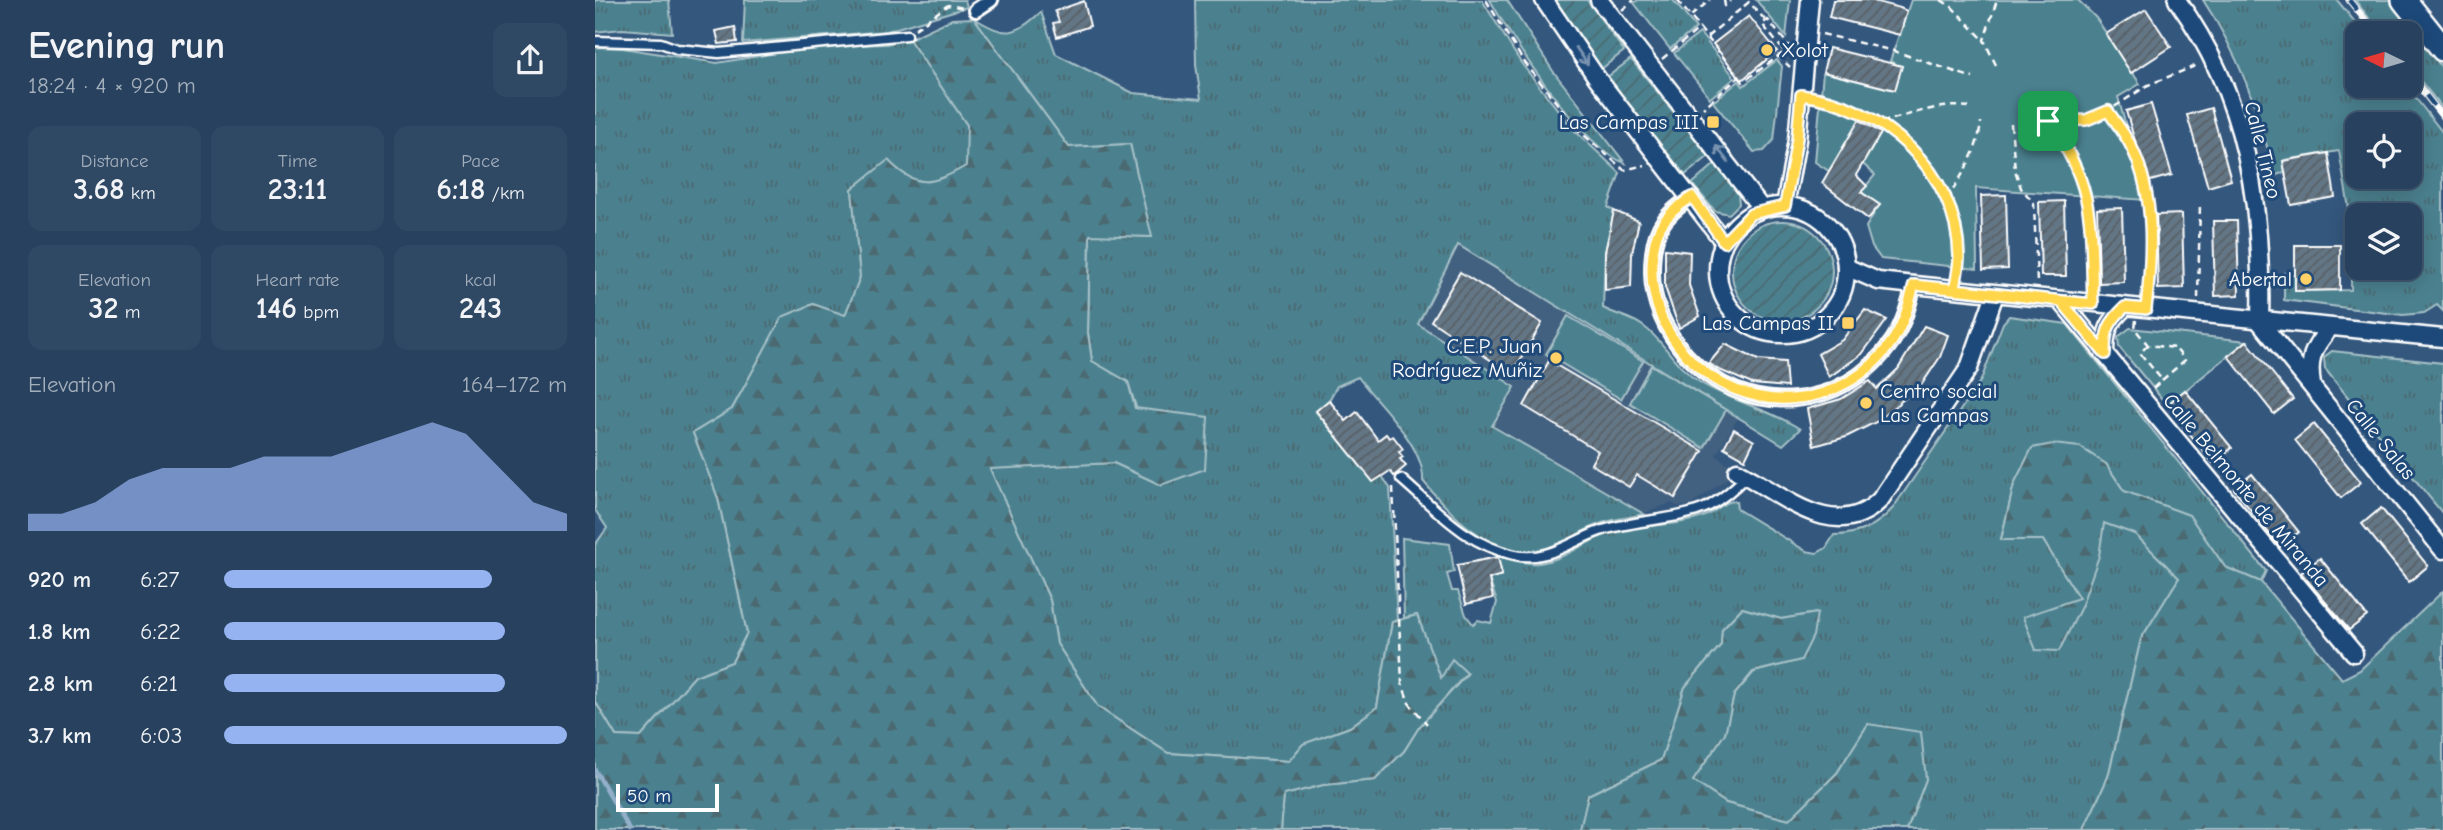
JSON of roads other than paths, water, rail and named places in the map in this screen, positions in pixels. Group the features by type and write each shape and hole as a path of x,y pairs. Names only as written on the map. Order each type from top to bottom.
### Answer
{"main road":[{"path":"2404,0 2443,49"}],"street":[{"path":"976,10 991,0"},
{"path":"1544,0 1597,78 1692,197 1724,242"},
{"path":"1599,0 1762,209"},
{"path":"1785,206 1797,139 1810,0"},
{"name":"Calle Tineo","path":"2177,0 2213,59 2244,141 2260,236 2260,322"},
{"path":"1692,197 1670,211 1658,230 1652,264 1655,299 1668,331 1681,349 1711,377 1739,393 1762,399 1797,400 1822,394 1854,380 1881,355 1893,339 1914,285"},
{"path":"1785,206 1815,215 1832,228 1843,250 1846,267 1845,286 1828,316 1810,328 1790,334 1761,331 1737,315 1721,290 1719,262 1724,242 1742,220 1762,209 1785,206"},
{"path":"1846,267 1878,281"},
{"path":"1845,286 1878,281 2198,316 2443,338"},
{"path":"1742,474 1824,518 1845,520 1863,515 1880,500 1960,384 1979,347 1995,294"},
{"name":"Calle Belmonte de Miranda","path":"2061,301 2354,653"},
{"path":"2105,354 2105,331 2109,322 2136,308"},
{"name":"Calle Salas","path":"2260,322 2443,550"},
{"path":"2313,388 2309,365 2311,351 2329,329"}],"lane":[{"path":"595,41 661,43 677,49 719,53 907,35"},
{"path":"1401,479 1448,522 1469,537 1505,553 1537,557 1553,553 1600,531 1684,514 1708,506 1733,491 1742,474"}],"waterway":[{"path":"595,770 630,830"}],"railway":[{"path":"2349,0 2366,21"},
{"path":"2422,90 2443,117"}],"place":[{"name":"Xolot","path":"1767,50"},
{"name":"Las Campas III","path":"1713,122"},
{"name":"Abertal","path":"2306,279"},
{"name":"Las Campas II","path":"1848,323"},
{"name":"C.E.P. Juan Rodríguez Muñiz","path":"1556,358"},
{"name":"Centro social Las Campas","path":"1866,403"}]}
